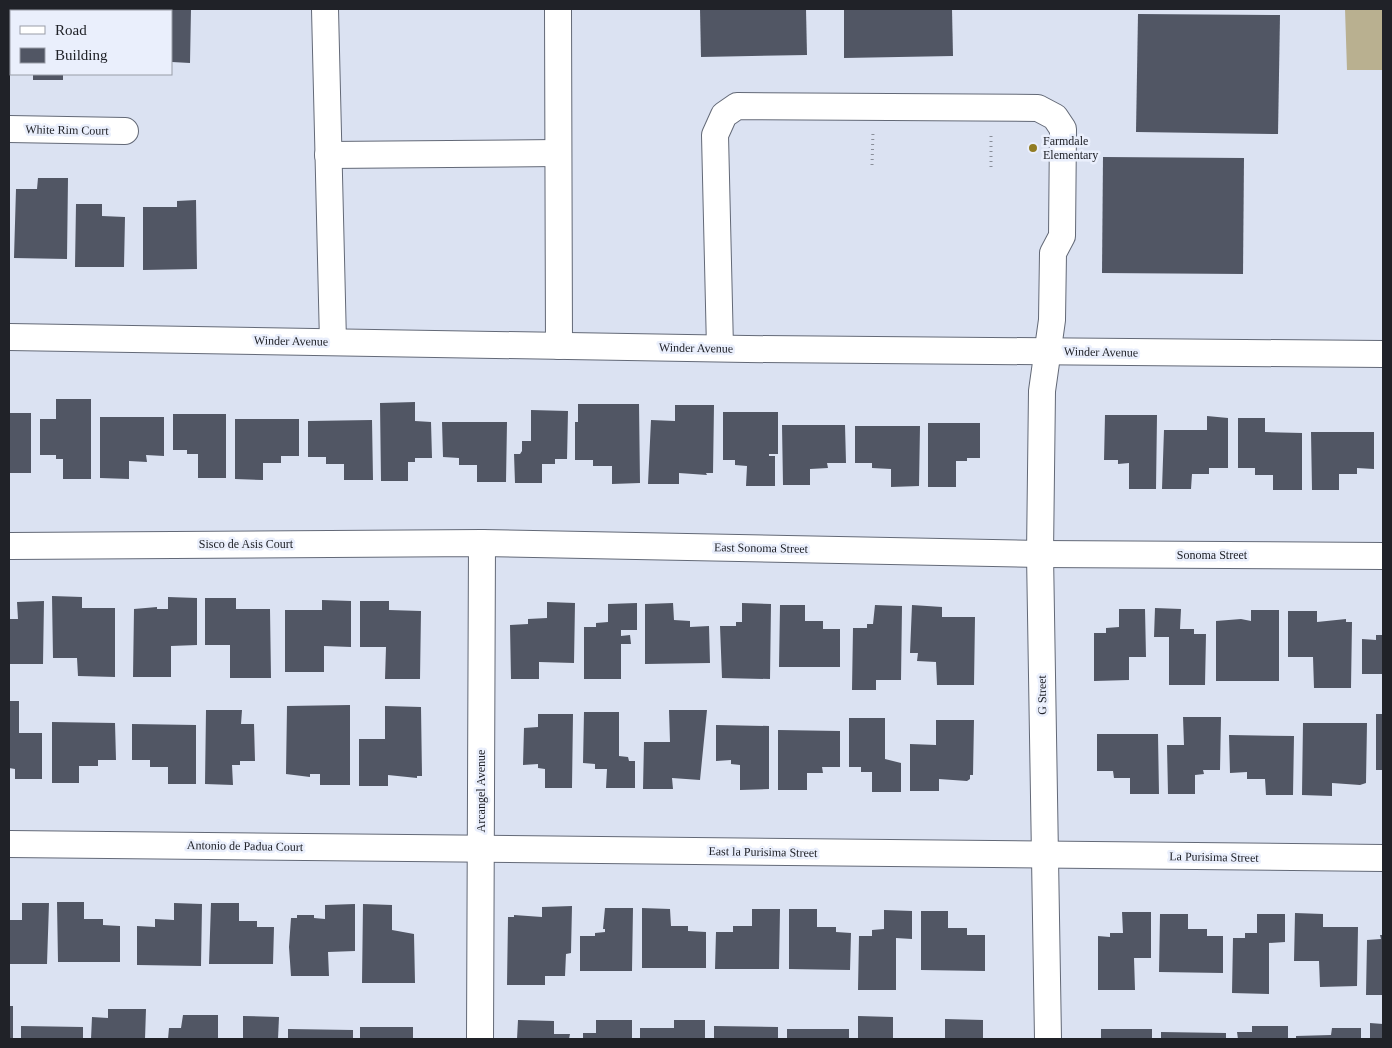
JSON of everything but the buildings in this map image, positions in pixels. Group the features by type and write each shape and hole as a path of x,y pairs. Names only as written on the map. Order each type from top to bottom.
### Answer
{"street":[{"path":"325,9 333,342"},
{"path":"558,9 559,346"},
{"path":"720,348 715,135 724,115 737,106 992,108"},
{"name":"G Street","path":"992,108 1038,108 1055,117 1063,128 1062,236 1053,253 1052,320 1042,391 1040,554 1048,1039"},
{"name":"White Rim Court","path":"9,129 125,131"},
{"path":"328,155 558,153"},
{"name":"Winder Avenue","path":"9,337 720,348 1383,354"},
{"name":"East Sonoma Street","path":"482,543 1040,554"},
{"name":"Sisco de Asis Court","path":"9,546 482,543"},
{"name":"Arcangel Avenue","path":"480,1039 482,543"},
{"name":"Sonoma Street","path":"1040,554 1383,556"},
{"name":"Antonio de Padua Court","path":"9,844 481,849"},
{"name":"East la Purisima Street","path":"481,849 1045,855"},
{"name":"La Purisima Street","path":"1045,855 1383,858"}],"path":[{"path":"991,167 992,108"}],"shaded area":[{"path":"1345,9 1383,9 1383,70 1347,70"}],"place":[{"name":"Farmdale Elementary","path":"1033,148"}]}
